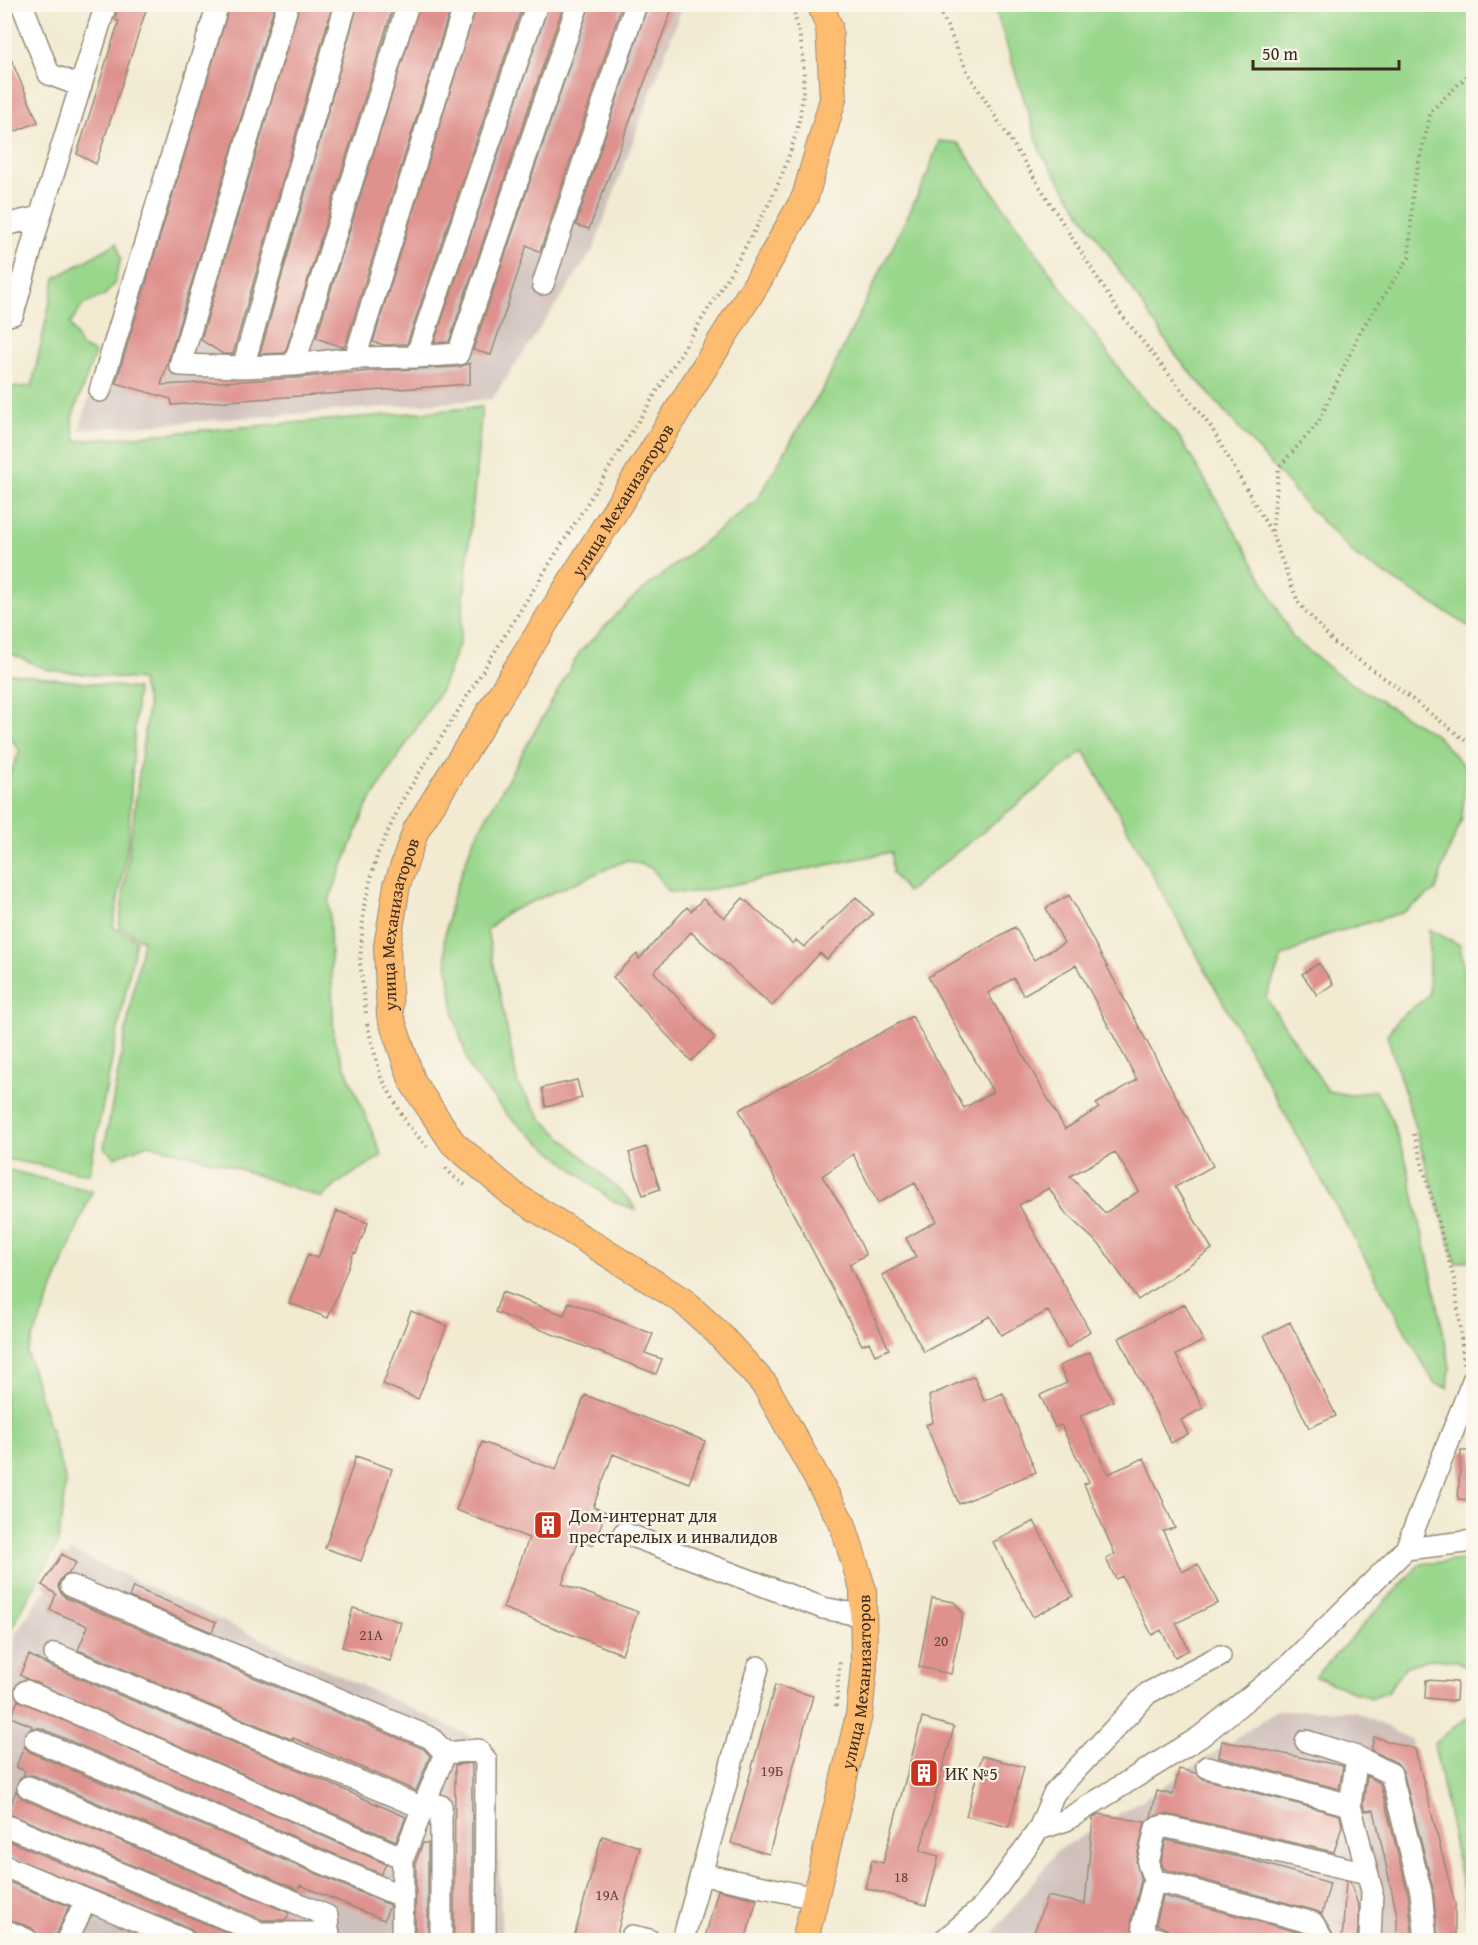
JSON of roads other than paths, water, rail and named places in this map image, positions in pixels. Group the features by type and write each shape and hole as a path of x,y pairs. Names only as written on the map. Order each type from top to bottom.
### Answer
{"main road":[{"name":"улица Механизаторов","path":"806,1941 859,1714 864,1667 863,1590 843,1524 765,1385 718,1333 683,1301 514,1196 453,1143 413,1083 390,1015 387,947 397,885 416,830 757,283 806,197 833,99 829,26 820,4"}],"lane":[{"path":"22,4 49,75 81,86"},
{"path":"4,316 13,314 40,217 106,4"},
{"path":"100,391 218,4"},
{"path":"288,4 180,365 243,367 354,358 458,354 578,4"},
{"path":"243,367 346,4"},
{"path":"294,364 408,4"},
{"path":"354,358 465,4"},
{"path":"416,357 537,4"},
{"path":"543,284 636,4"},
{"path":"4,225 40,217"},
{"path":"1039,1829 1066,1821 1200,1737 1290,1664 1406,1549 1470,1385"},
{"path":"624,1533 823,1608 864,1616"},
{"path":"1406,1549 1473,1541"},
{"path":"71,1586 431,1738 445,1753"},
{"path":"55,1654 425,1804 441,1806 441,1941"},
{"path":"945,1941 983,1907 1039,1829 1054,1793 1148,1692 1220,1656"},
{"path":"683,1941 758,1668"},
{"path":"26,1690 403,1858"},
{"path":"35,1740 403,1897"},
{"path":"1306,1741 1357,1757 1391,1774 1422,1892 1426,1941"},
{"path":"445,1753 478,1750 486,1760 485,1941"},
{"path":"402,1941 403,1858 445,1753"},
{"path":"1357,1757 1350,1805 1372,1891 1370,1941"},
{"path":"1207,1767 1350,1805"},
{"path":"7,1826 258,1937 329,1937 327,1916 28,1787"},
{"path":"1161,1941 1146,1936 1143,1924 1154,1880 1148,1863 1156,1828 1163,1826 1367,1873"},
{"path":"4,1866 184,1941"},
{"path":"702,1874 815,1898"},
{"path":"1154,1880 1313,1923 1323,1941"},
{"path":"67,1941 86,1900"},
{"path":"4,1930 27,1941"}],"place":[{"name":"Дом-интернат для престарелых и инвалидов","path":"548,1525"},
{"name":"ИК №5","path":"924,1773"}]}
